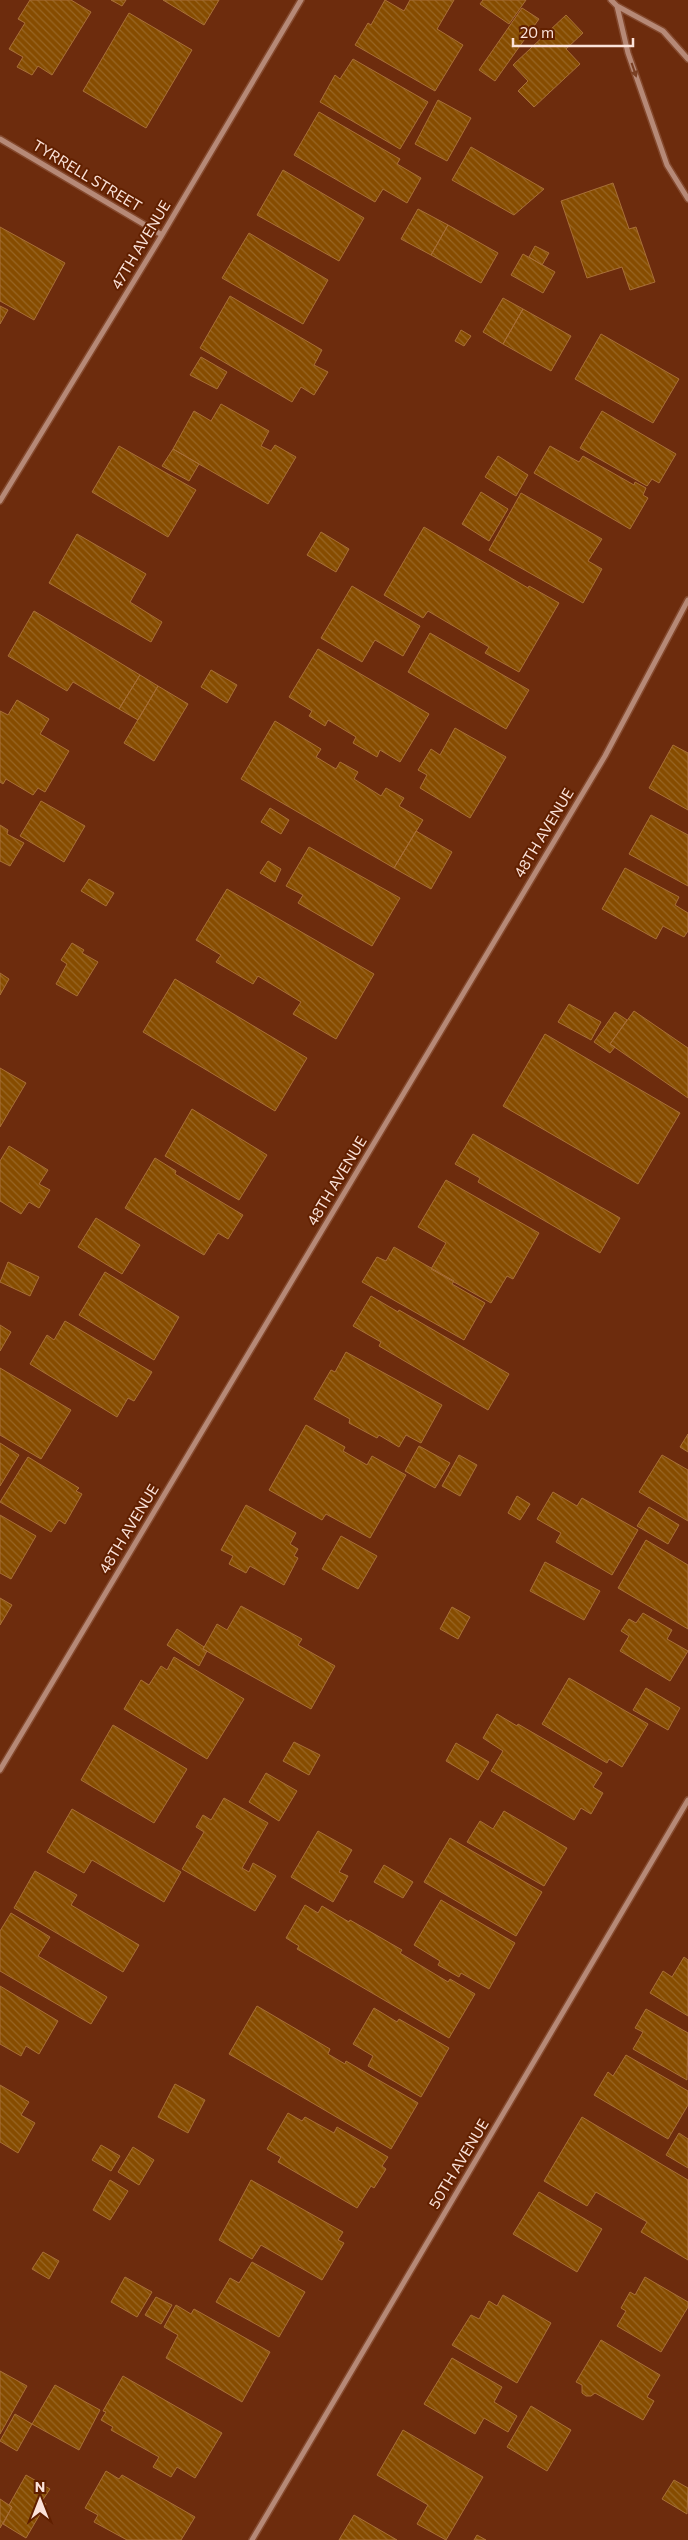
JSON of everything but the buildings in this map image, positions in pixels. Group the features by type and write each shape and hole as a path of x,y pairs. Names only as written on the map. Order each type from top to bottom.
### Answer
{"street":[{"name":"47TH AVENUE","path":"0,501 162,235 301,0"},
{"path":"611,0 617,6 663,31 688,59"},
{"path":"617,6 628,53 667,165 688,199"},
{"name":"TYRRELL STREET","path":"0,139 162,235"},
{"name":"48TH AVENUE","path":"0,1770 605,756 688,600"},
{"name":"50TH AVENUE","path":"252,2540 688,1800"}]}
